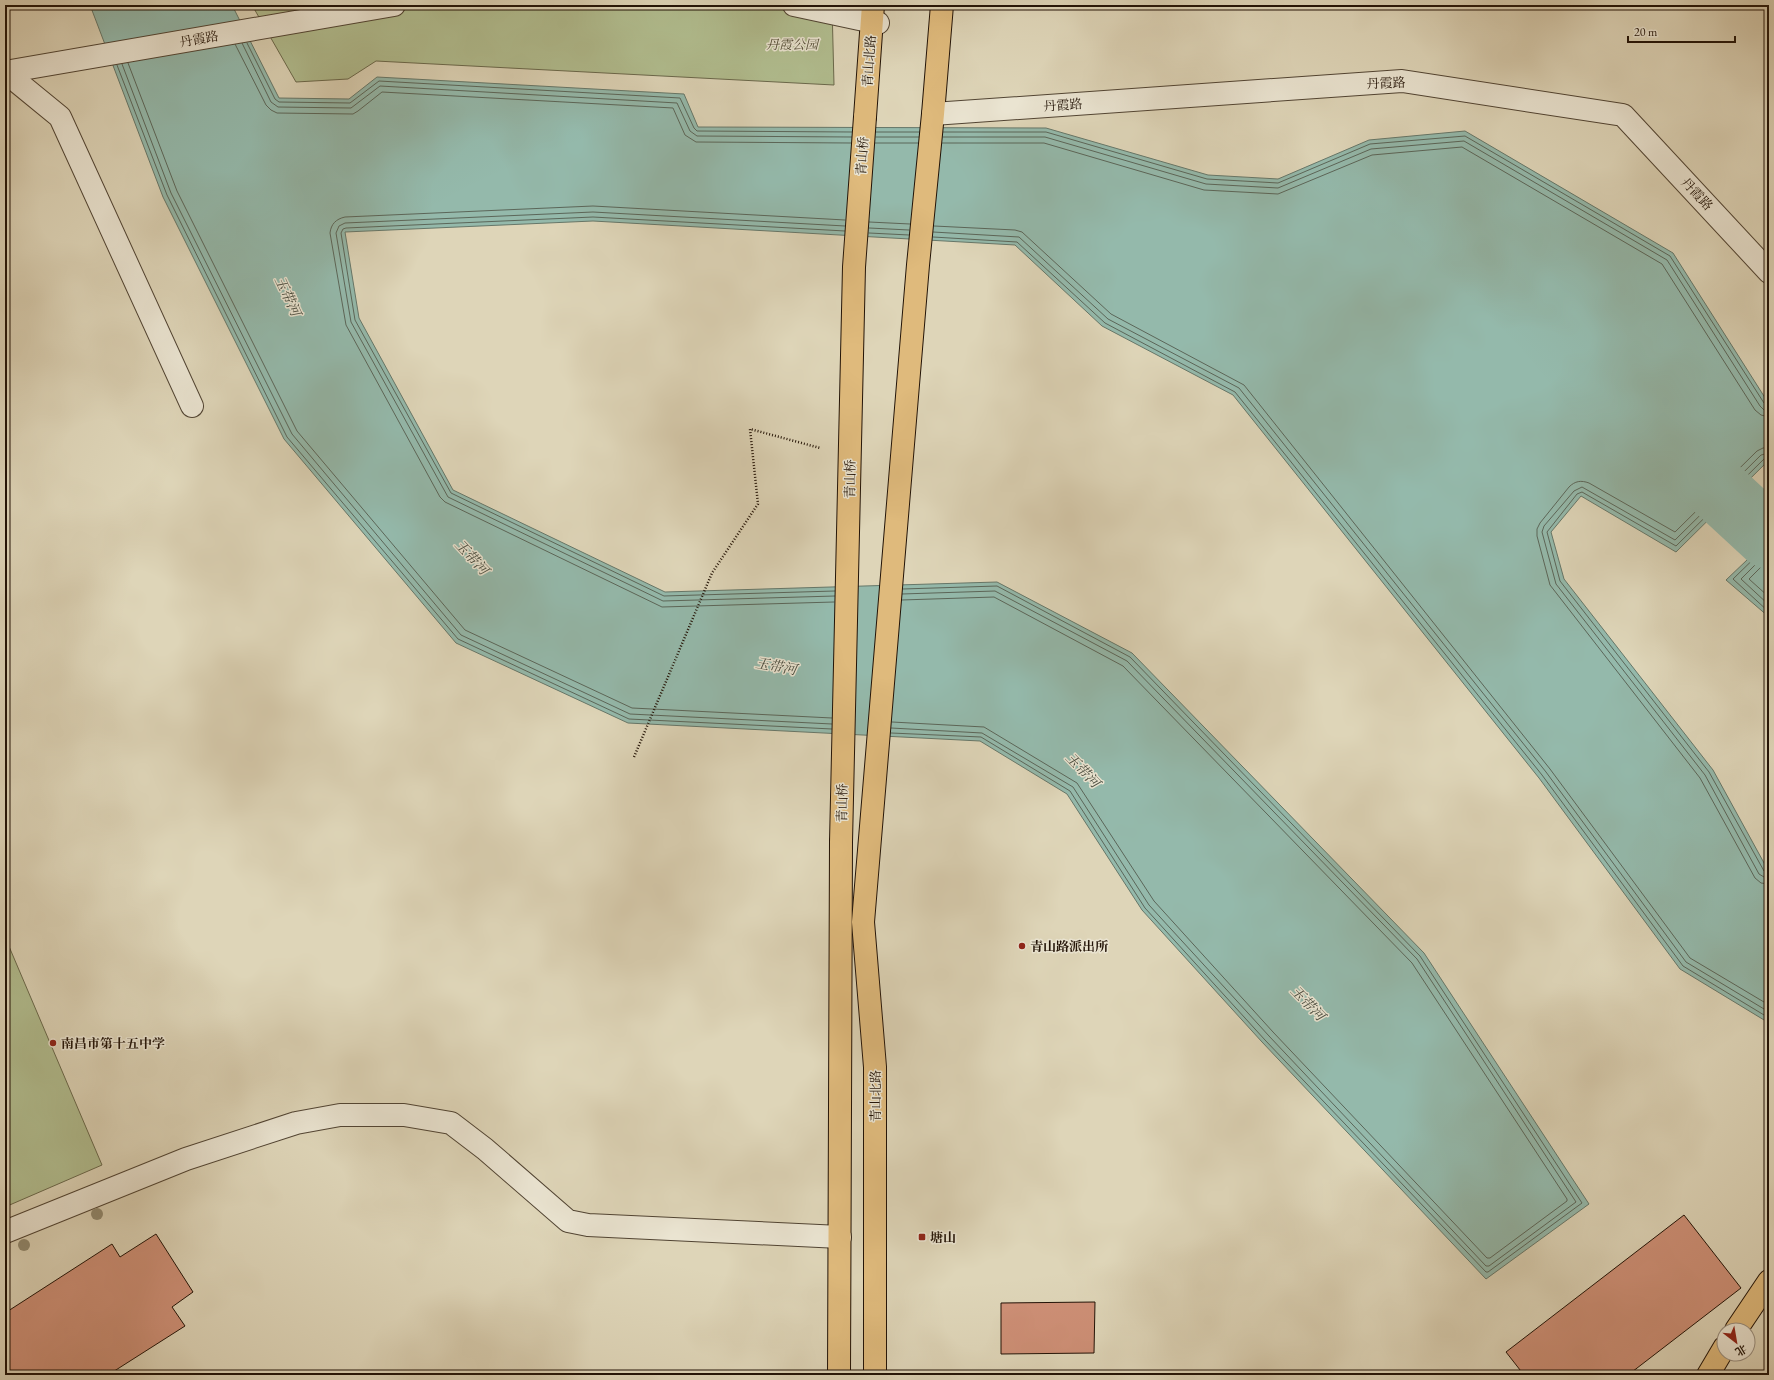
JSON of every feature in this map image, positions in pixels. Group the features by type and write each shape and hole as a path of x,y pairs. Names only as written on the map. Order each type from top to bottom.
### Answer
{"main road":[{"path":"933,114 942,5"},
{"name":"青山北路","path":"865,117 874,16"},
{"name":"青山北路","path":"875,1375 875,1067 863,922 870,818 918,264 933,114"},
{"name":"青山桥","path":"840,1237 841,842 854,267 865,117"},
{"path":"839,1375 840,1237"},
{"path":"1741,1322 1769,1281"},
{"path":"1708,1375 1716,1362"}],"street":[{"name":"丹霞路","path":"5,72 394,5"},
{"path":"794,5 874,16"},
{"path":"5,72 60,118 192,406"},
{"name":"丹霞路","path":"933,114 1402,81 1623,115 1769,272"},
{"path":"5,1232 186,1159 296,1123 340,1115 404,1115 451,1123 485,1149 568,1221 588,1224 840,1237"}],"path":[{"path":"634,757 712,573 758,504 750,428 850,456"}],"green space":[{"name":"丹霞公园","path":"252,5 832,5 834,85 376,61 348,79 296,82"},
{"path":"5,937 102,1165 5,1207"}],"water":[{"name":"玉带河","path":"90,5 232,5 279,98 349,99 377,77 684,94 698,127 1046,128 1208,175 1278,179 1369,140 1465,131 1673,253 1769,404 1769,460 1676,552 1581,496 1551,532 1564,579 1713,770 1769,872 1769,1023 1680,969 1539,778 1233,395 1102,326 1015,245 593,221 345,232 359,318 453,490 665,592 997,582 1132,653 1424,953 1589,1204 1486,1279 1262,1042 1142,910 1067,794 980,741 628,723 456,643 284,439 163,197"},
{"path":"1769,539 1769,617 1726,580"}],"building":[{"path":"1684,1215 1741,1288 1628,1375 1524,1375 1506,1352"},
{"path":"156,1234 193,1292 172,1307 185,1326 108,1375 5,1375 5,1313 112,1244 120,1257"},
{"path":"1095,1302 1094,1353 1001,1354 1001,1303"}],"waterway":[{"path":"1664,440 1769,537"}],"place":[{"name":"青山路派出所","path":"1022,946"},
{"name":"南昌市第十五中学","path":"53,1043"},
{"name":"塘山","path":"922,1237"}]}
